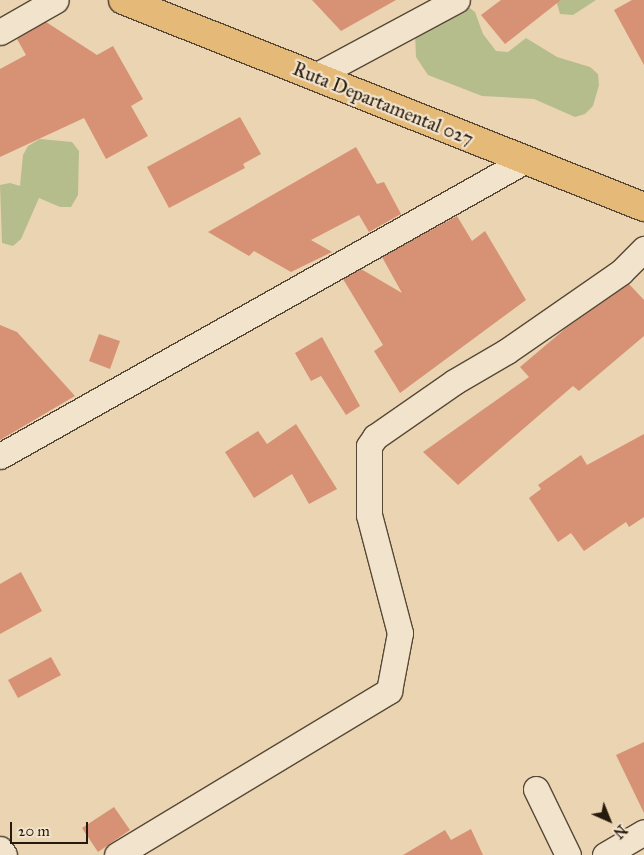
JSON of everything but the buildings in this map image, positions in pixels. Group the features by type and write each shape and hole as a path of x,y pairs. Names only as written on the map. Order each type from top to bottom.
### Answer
{"main road":[{"name":"Ruta Departamental 027","path":"123,0 644,207"}],"street":[{"path":"0,32 56,0"},
{"path":"315,76 457,0"},
{"path":"0,456 526,160"},
{"path":"117,855 389,692 400,632 369,515 368,446 376,437 454,382 508,351 621,272 644,249"},
{"path":"536,789 568,855"},
{"path":"605,855 644,832"},
{"path":"0,849 4,855"}],"green space":[{"path":"556,0 596,0 573,15 560,14"},
{"path":"467,6 475,12 483,34 496,51 508,52 526,38 557,57 590,67 598,74 599,85 593,106 585,114 575,117 534,99 482,96 428,75 416,57 415,33"},
{"path":"40,139 72,142 79,151 78,195 71,207 60,207 39,198 21,239 13,246 2,243 0,185 10,183 20,186 23,155 28,146"}]}
